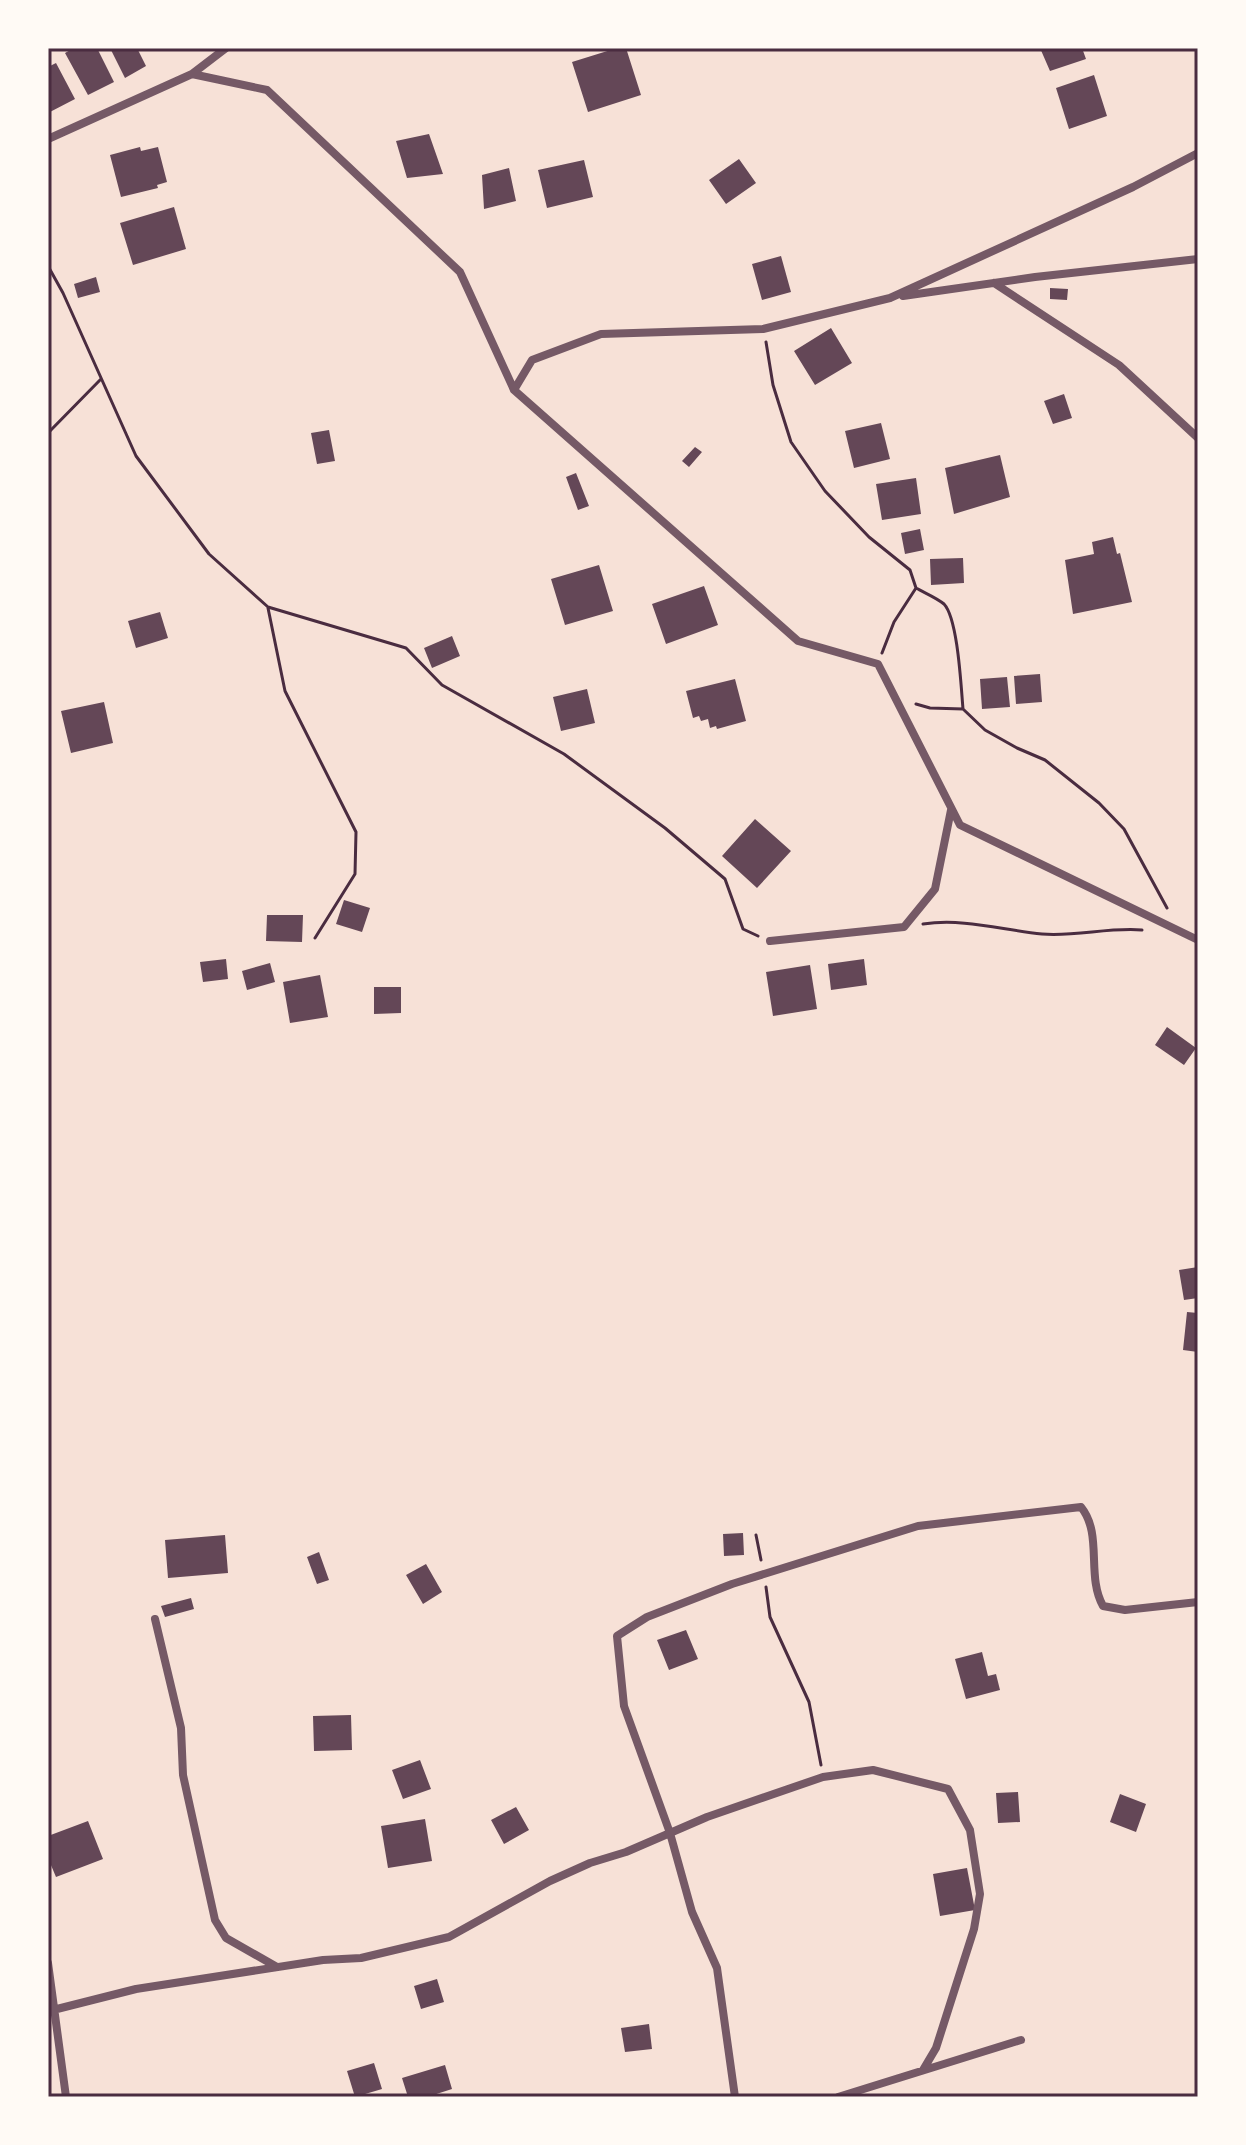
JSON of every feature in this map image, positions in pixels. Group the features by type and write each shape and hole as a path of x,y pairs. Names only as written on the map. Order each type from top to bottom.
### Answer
{"street":[{"path":"48,139 192,74 226,48"},
{"path":"192,74 267,90 460,272 514,390 798,641 878,664 960,825 1198,940"},
{"path":"890,298 1133,187 1198,153"},
{"path":"514,390 532,360 601,334 763,329 890,298 1198,259"},
{"path":"993,283 1119,365 1198,438"},
{"path":"770,941 904,927 935,889 952,809"},
{"path":"735,2097 717,1968 692,1912 670,1833 624,1706 617,1636 647,1617 732,1584 918,1526 1081,1507 1090,1517 1096,1593 1103,1606 1125,1610 1198,1602"},
{"path":"155,1619 181,1728 183,1775 215,1920 226,1938 278,1967"},
{"path":"53,2010 136,1989 323,1960 361,1958 449,1937 550,1881 670,1833 823,1777 873,1770 948,1789 970,1830 980,1894 974,1929 936,2048 923,2070"},
{"path":"48,1963 66,2097"},
{"path":"838,2097 1021,2040"}],"path":[{"path":"48,266 136,456 209,554 268,607 406,648 442,685 564,754 665,828 725,879 743,929 770,941"},
{"path":"763,329 773,385 791,442 825,491 869,537 910,570 916,588 945,605 958,656 963,709 985,730 1058,769 1099,803 1124,829 1182,933"},
{"path":"48,433 101,379"},
{"path":"878,664 894,622 916,588"},
{"path":"268,607 285,691 356,832 355,874 315,938"},
{"path":"895,699 930,708 963,709"},
{"path":"904,927 937,922 986,925 1045,934 1146,930"},
{"path":"756,1535 770,1617 809,1702 823,1777"}],"building":[{"path":"74,48 97,48 114,82 88,95 65,53"},
{"path":"110,48 137,48 146,66 125,78"},
{"path":"626,48 641,95 588,112 572,62"},
{"path":"1040,48 1082,48 1086,59 1050,71"},
{"path":"56,63 75,99 48,113 48,67"},
{"path":"1094,75 1107,116 1069,129 1056,88"},
{"path":"429,134 443,174 407,178 396,141"},
{"path":"140,147 141,151 158,147 167,182 157,185 158,188 121,197 110,155"},
{"path":"739,159 756,183 726,204 709,180"},
{"path":"584,160 593,197 547,208 538,170"},
{"path":"509,168 516,201 484,209 482,175"},
{"path":"174,207 186,249 133,265 120,223"},
{"path":"781,256 791,292 762,300 752,264"},
{"path":"96,277 100,292 78,298 74,284"},
{"path":"1050,288 1068,289 1067,300 1050,299"},
{"path":"831,328 852,363 815,385 794,351"},
{"path":"1064,394 1072,418 1053,424 1044,401"},
{"path":"881,423 890,459 854,468 845,431"},
{"path":"329,430 335,461 317,464 311,433"},
{"path":"695,447 702,452 689,467 682,461"},
{"path":"1000,455 1010,497 954,514 945,468"},
{"path":"576,473 589,506 578,510 566,477"},
{"path":"916,478 921,514 882,520 876,484"},
{"path":"920,529 924,550 905,554 901,533"},
{"path":"1113,537 1132,602 1073,614 1065,560 1094,554 1092,542"},
{"path":"963,558 964,583 931,585 930,559"},
{"path":"599,565 613,611 565,625 551,579"},
{"path":"704,586 718,625 666,644 652,604"},
{"path":"160,612 168,638 136,648 128,621"},
{"path":"452,636 460,656 432,668 424,648"},
{"path":"1040,674 1042,702 1016,704 1014,676"},
{"path":"1007,677 1010,707 982,709 980,679"},
{"path":"735,679 746,721 717,729 716,726 710,728 708,719 701,721 699,716 693,718 686,691"},
{"path":"587,689 595,723 561,731 553,697"},
{"path":"104,702 113,743 71,753 61,711"},
{"path":"755,819 791,851 757,888 722,856"},
{"path":"344,900 370,908 362,932 336,924"},
{"path":"267,915 303,915 302,942 266,941"},
{"path":"226,959 228,979 203,982 200,962"},
{"path":"864,959 867,985 831,990 828,964"},
{"path":"270,963 275,982 247,990 242,971"},
{"path":"810,965 817,1009 773,1016 766,972"},
{"path":"320,975 328,1017 290,1023 283,982"},
{"path":"374,987 401,987 401,1013 374,1014"},
{"path":"1167,1027 1196,1048 1184,1065 1155,1045"},
{"path":"1198,1267 1198,1298 1184,1300 1179,1270"},
{"path":"1187,1312 1198,1313 1198,1352 1183,1350"},
{"path":"743,1533 744,1555 724,1556 723,1534"},
{"path":"225,1535 228,1573 168,1578 165,1540"},
{"path":"319,1552 329,1580 317,1584 307,1557"},
{"path":"426,1564 442,1592 423,1604 406,1575"},
{"path":"191,1598 194,1609 165,1617 161,1606"},
{"path":"686,1630 698,1659 669,1670 657,1640"},
{"path":"982,1652 988,1676 996,1674 1000,1690 966,1699 955,1659"},
{"path":"351,1715 352,1750 314,1751 313,1716"},
{"path":"420,1760 431,1789 403,1799 392,1770"},
{"path":"1018,1792 1020,1822 998,1823 996,1793"},
{"path":"1120,1794 1146,1804 1136,1832 1110,1822"},
{"path":"516,1807 529,1830 504,1844 491,1820"},
{"path":"425,1819 432,1861 388,1868 381,1826"},
{"path":"88,1821 103,1859 56,1877 48,1858 48,1836"},
{"path":"967,1868 975,1910 940,1916 933,1874"},
{"path":"437,1979 444,2002 421,2009 414,1986"},
{"path":"649,2024 652,2049 625,2052 621,2028"},
{"path":"374,2063 382,2089 355,2097 347,2071"},
{"path":"445,2065 452,2089 427,2097 408,2097 402,2078"}]}
